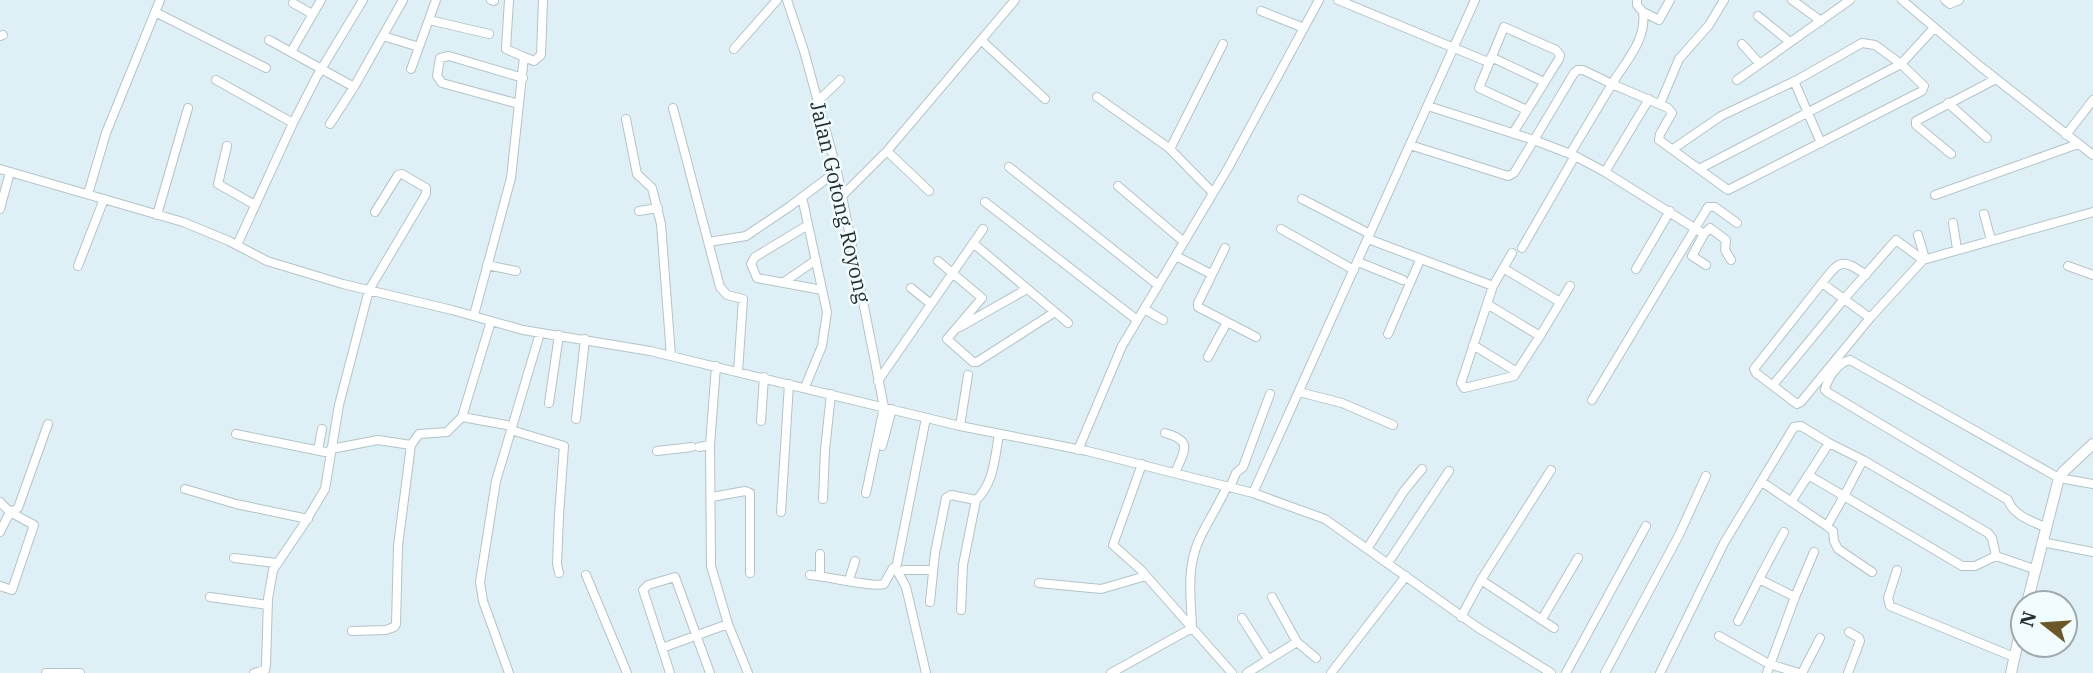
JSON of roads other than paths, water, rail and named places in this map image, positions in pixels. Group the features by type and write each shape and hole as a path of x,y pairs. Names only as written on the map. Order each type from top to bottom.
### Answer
{"street":[{"path":"88,194 106,133 160,0"},
{"path":"291,52 321,0"},
{"path":"237,245 293,122 363,0"},
{"path":"330,124 404,0"},
{"path":"411,69 436,0"},
{"path":"509,0 506,49 534,61 541,55 543,0"},
{"path":"734,49 776,0"},
{"name":"Jalan Gotong Royong","path":"787,0 837,171 878,381 888,408"},
{"path":"842,196 887,151 1015,0"},
{"path":"1078,450 1122,346 1213,193 1319,0"},
{"path":"1338,0 1544,82"},
{"path":"1253,493 1475,0"},
{"path":"1637,0 1637,5 1643,12 1659,20 1670,0"},
{"path":"1660,104 1679,59 1709,25 1724,0"},
{"path":"1792,0 1821,21"},
{"path":"1737,80 1850,0"},
{"path":"1902,0 1996,79 2093,155"},
{"path":"1945,0 1950,4 1959,0"},
{"path":"293,3 312,14"},
{"path":"1261,10 1304,28"},
{"path":"155,12 266,68"},
{"path":"1522,248 1612,84 1631,57 1642,28 1643,12"},
{"path":"1758,16 1790,42"},
{"path":"429,20 489,34"},
{"path":"1513,133 1559,59 1560,53 1503,27 1479,88 1527,110"},
{"path":"1699,169 1901,64 1934,28"},
{"path":"383,36 419,47"},
{"path":"269,40 354,87"},
{"path":"981,40 1045,99"},
{"path":"1410,145 1508,176 1514,173 1576,71 1583,71 1660,104 1672,113 1658,138 1728,190 1922,91 1924,86 1901,64 1867,42 1721,116 1673,149"},
{"path":"1170,149 1223,44"},
{"path":"1742,44 1759,63"},
{"path":"519,104 442,83 437,76 440,58 449,56 523,78"},
{"path":"474,315 511,178 524,57"},
{"path":"1951,154 1916,124 1918,119 1996,79"},
{"path":"216,80 293,122"},
{"path":"818,101 840,80"},
{"path":"1794,81 1821,143"},
{"path":"1097,97 1170,149 1213,193"},
{"path":"1605,172 1649,99"},
{"path":"2066,135 2093,100"},
{"path":"1948,103 1987,138"},
{"path":"1428,106 1534,139 1573,155 1670,211 1704,234"},
{"path":"157,215 188,108"},
{"path":"673,108 720,287 727,295 743,299 738,372"},
{"path":"626,119 637,174 651,186 658,208 665,258 671,356"},
{"path":"1935,195 2078,144"},
{"path":"227,146 218,184 255,205"},
{"path":"887,151 929,191"},
{"path":"1009,167 1158,285"},
{"path":"0,169 195,227 267,261 302,273 540,333 585,339 716,366 960,426 1142,464 1253,493 1325,519 1461,617 1551,673"},
{"path":"709,242 746,236 837,171"},
{"path":"0,209 10,172"},
{"path":"254,673 265,670 266,665 270,584 276,563 308,519 326,486 330,451 354,341 369,290 426,194 426,188 402,174 398,175 375,212"},
{"path":"1118,186 1184,242"},
{"path":"803,197 827,312 825,334 805,387"},
{"path":"78,266 104,198"},
{"path":"1302,199 1369,237 1420,260 1493,286"},
{"path":"985,202 1138,320"},
{"path":"1592,400 1710,206 1737,223"},
{"path":"639,211 658,208"},
{"path":"1636,269 1670,211"},
{"path":"1866,275 1848,262 1843,262 1830,273 1755,368 1756,373 1796,403 1801,402 1870,318 1924,260 2093,212"},
{"path":"1984,214 1991,240"},
{"path":"1953,223 1957,249"},
{"path":"808,225 751,261 755,278 822,290"},
{"path":"878,381 983,229"},
{"path":"1281,229 1356,266 1403,280"},
{"path":"1706,265 1692,256 1707,229 1727,240 1726,252 1731,260"},
{"path":"1918,235 1924,260"},
{"path":"1773,385 1896,240 1924,260"},
{"path":"973,243 1068,323"},
{"path":"1224,248 1198,307 1256,337"},
{"path":"1512,253 1493,286 1461,383 1463,387 1511,377 1517,372 1570,286"},
{"path":"1176,256 1211,274"},
{"path":"784,282 816,260"},
{"path":"1388,334 1420,260"},
{"path":"938,261 993,308"},
{"path":"486,265 516,271"},
{"path":"2068,266 2093,275"},
{"path":"1503,268 1560,302"},
{"path":"1822,284 1870,318"},
{"path":"911,288 931,304"},
{"path":"953,331 1027,289"},
{"path":"982,299 948,337 948,341 970,360 977,362 1055,312"},
{"path":"1487,304 1539,336"},
{"path":"1144,309 1163,320"},
{"path":"352,631 386,630 396,624 398,546 411,444 419,433 447,432 462,417 491,321"},
{"path":"1208,358 1227,322"},
{"path":"509,673 480,587 496,481 540,333"},
{"path":"549,403 559,335"},
{"path":"576,419 585,339"},
{"path":"1474,345 1517,372"},
{"path":"2045,527 2015,511 2008,500 1827,393 1825,385 1841,363 1850,360 2059,478 2093,484"},
{"path":"716,366 710,445 711,566 728,624 748,673"},
{"path":"960,426 968,375"},
{"path":"761,421 764,377"},
{"path":"781,512 789,384"},
{"path":"1299,392 1342,403 1393,425"},
{"path":"823,499 831,394"},
{"path":"1192,628 1192,561 1199,540 1228,486 1243,467 1269,394"},
{"path":"882,446 888,408"},
{"path":"866,493 888,408"},
{"path":"462,417 511,428 557,442 565,448 559,515 559,573"},
{"path":"926,418 900,569 926,671"},
{"path":"0,531 10,512 18,508 48,424"},
{"path":"1660,673 1724,543 1796,426 1863,460 1988,533 1992,538 1996,556"},
{"path":"318,450 322,429"},
{"path":"236,433 330,451 378,440 411,444"},
{"path":"1165,433 1180,437 1184,443 1184,451 1175,473"},
{"path":"961,610 963,565 976,500 983,494 990,480 999,434"},
{"path":"1791,502 1829,443"},
{"path":"2029,589 2059,478 2093,444"},
{"path":"657,451 710,445"},
{"path":"1826,526 1863,460"},
{"path":"1142,464 1113,545 1146,576 1232,673"},
{"path":"1367,549 1404,491 1422,469"},
{"path":"1461,617 1481,580 1551,470"},
{"path":"1388,563 1449,471"},
{"path":"1808,475 1962,566 1975,566 1996,556 2034,569"},
{"path":"1605,673 1679,535 1706,476"},
{"path":"1762,482 1833,531 1838,549 1872,572"},
{"path":"185,489 236,504 308,519"},
{"path":"712,497 745,491 750,493 750,573"},
{"path":"930,602 932,570 946,498 951,495 976,500"},
{"path":"0,502 10,512 34,525 12,590 0,586"},
{"path":"1566,673 1646,526"},
{"path":"1738,621 1784,532"},
{"path":"2042,542 2093,552"},
{"path":"1768,669 1814,552"},
{"path":"820,554 820,576"},
{"path":"234,558 276,563"},
{"path":"1542,619 1578,558"},
{"path":"849,580 855,561"},
{"path":"810,575 879,586 884,584 893,568 932,570"},
{"path":"1897,570 1888,598 1890,606 2009,655"},
{"path":"586,575 627,673"},
{"path":"1039,583 1101,589 1146,576"},
{"path":"1331,673 1406,576"},
{"path":"670,673 642,594 648,585 675,577 710,673"},
{"path":"1759,579 1795,597"},
{"path":"1481,580 1554,628"},
{"path":"210,597 268,605"},
{"path":"1272,597 1297,642 1316,658"},
{"path":"1242,618 1268,659"},
{"path":"662,648 728,624"},
{"path":"1111,673 1192,628"},
{"path":"1848,673 1860,641 1849,632"},
{"path":"1719,636 1768,669 1800,673 1820,638"},
{"path":"1247,673 1297,642"},
{"path":"46,673 79,673"}]}
